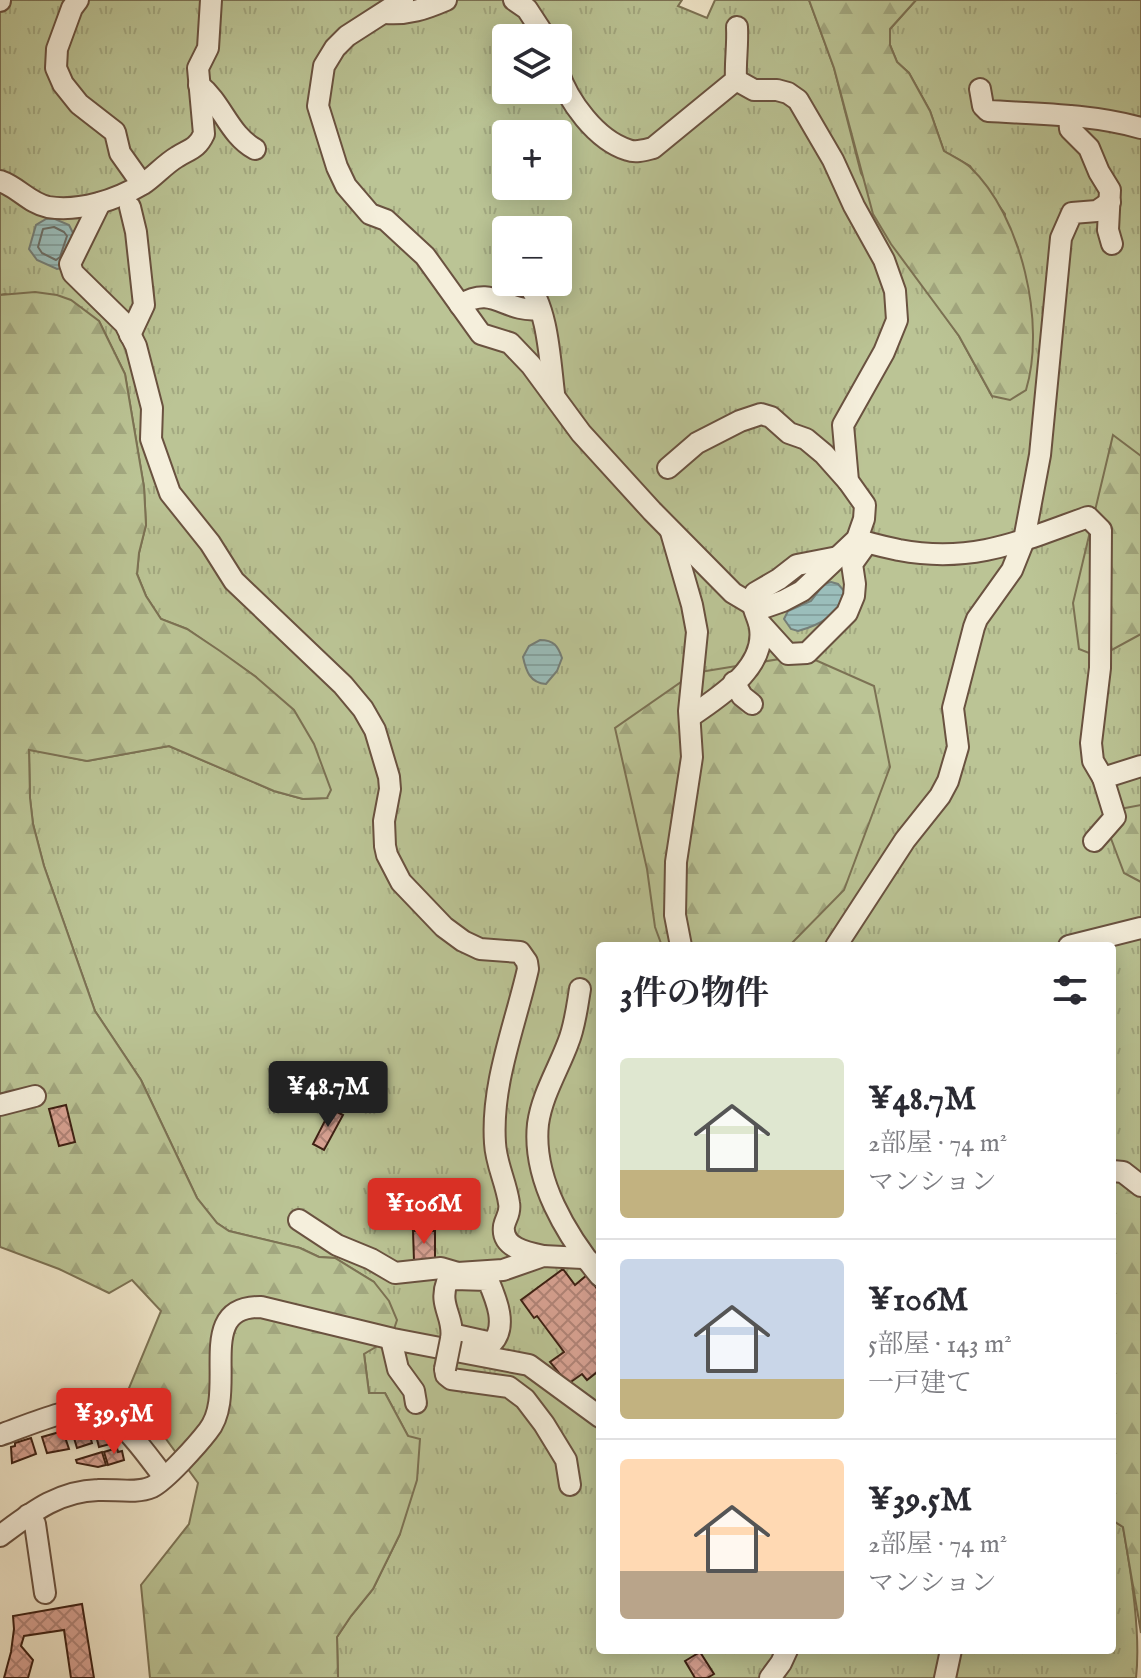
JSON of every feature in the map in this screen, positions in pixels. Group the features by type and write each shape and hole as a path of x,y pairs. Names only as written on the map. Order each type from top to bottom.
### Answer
{"street":[{"path":"78,0 57,49 56,68 63,84 79,104 115,132 120,153 142,184"},
{"path":"0,181 14,186 33,202 66,209 100,203 142,184 178,156 188,153 203,138 198,68 208,48 211,0"},
{"path":"403,0 335,48 324,66 318,106 346,186 370,214 386,220 425,256 481,334 510,343 554,393 581,433 670,529 756,614 788,654 807,653 847,613 854,596 852,564 862,541 865,505 848,481 806,439 789,433 771,417 761,414 697,443 668,468"},
{"path":"381,13 402,14 446,0"},
{"path":"514,0 527,9 537,24"},
{"path":"736,80 737,27"},
{"path":"572,100 610,142 630,151 653,148 736,80"},
{"path":"736,80 754,90 777,90 798,100 833,160 884,260 895,291 897,320 864,391 843,425 848,481"},
{"path":"199,85 211,94 244,143 255,149"},
{"path":"980,89 983,106 988,111 1069,116 1141,128"},
{"path":"1069,116 1070,129 1089,148 1110,190 1108,230 1112,244"},
{"path":"839,942 905,840 948,781 958,747 953,708 969,643 977,619 1012,570 1024,540 1040,455 1061,238 1072,213 1097,211 1110,202"},
{"path":"100,203 70,264 73,273 125,324 136,346 152,408 151,439 170,493 210,543 234,581 343,685 363,709 375,730 389,777 384,821 385,846 401,882 444,927 463,941 480,949 520,952 527,962 495,1118 497,1163 510,1215 504,1226 512,1258 503,1270"},
{"path":"130,207 136,232 144,305 130,335"},
{"path":"460,305 474,296 484,296 523,311 539,309"},
{"path":"533,296 548,342 554,393"},
{"path":"756,614 760,609 802,591 838,557 862,541 945,556 969,555 1024,540 1088,517 1101,530 1100,668 1091,743 1093,761 1103,778 1115,817 1094,841"},
{"path":"670,529 697,632 690,717 692,757 676,862 675,915 680,942"},
{"path":"690,717 734,682 755,660 761,634 756,614"},
{"path":"734,682 742,696 752,704"},
{"path":"1103,778 1141,766"},
{"path":"1085,942 1141,928"},
{"path":"580,989 570,1040 547,1093 539,1133 541,1157 552,1203 595,1268"},
{"path":"0,1105 35,1096"},
{"path":"1116,1171 1123,1172 1141,1186"},
{"path":"299,1220 337,1245 395,1273 441,1268 458,1273 503,1270 543,1256"},
{"path":"511,1245 521,1251 543,1256 583,1258 595,1268"},
{"path":"0,1536 45,1503 69,1494 94,1490 143,1490 158,1483 214,1424 221,1396 222,1329 232,1315 250,1307 261,1307 391,1339 529,1365 596,1414"},
{"path":"452,1336 445,1369 451,1379 509,1387 525,1399 534,1421 566,1460 570,1485"},
{"path":"391,1339 398,1369 414,1391 416,1403"},
{"path":"509,1387 529,1365"},
{"path":"0,1435 75,1411 98,1411 118,1422 164,1477"},
{"path":"28,1515 35,1524 45,1593"},
{"path":"770,1678 785,1654"},
{"path":"945,1678 950,1654"}],"green space":[{"path":"0,0 682,0 678,6 707,18 715,0 809,0 834,68 861,173 992,396 1005,214 970,166 944,151 930,111 909,73 897,62 890,45 890,29 916,0 1141,0 1141,1179 1116,1164 1116,942 596,942 596,1654 1116,1654 1116,1523 1123,1527 1129,1563 1136,1623 1136,1678 338,1678 337,1637 373,1589 400,1534 408,1436 385,1393 369,1393 364,1353 391,1338 374,1282 335,1258 319,1257 300,1248 229,1231 217,1223 197,1198 141,1080 95,1011 44,866 33,824 29,749 87,761 169,746 274,791 303,799 327,798 256,677 187,629 161,619 146,596 137,574 146,525 144,487 125,374 99,321 0,295"},
{"path":"809,0 916,0 890,29 890,45 897,62 909,73 930,111 944,151 970,167 1004,213 1025,272 1031,303 1031,363 1026,390 1010,400 992,396 959,336 891,244 873,214 834,68"},
{"path":"35,292 71,300 99,321 125,374 144,487 146,525 137,574 146,596 161,619 187,629 220,651 294,710 314,744 331,790 327,798 303,799 274,791 169,746 87,761 29,750 33,824 44,866 95,1011 141,1080 197,1198 217,1223 229,1231 300,1248 319,1257 335,1258 374,1282 389,1301 397,1320 391,1338 364,1354 369,1393 385,1393 408,1436 420,1439 417,1480 400,1534 373,1589 337,1637 338,1678 150,1678 141,1585 189,1524 198,1483 129,1388 161,1311 132,1280 109,1293 59,1269 0,1247 0,295"},
{"path":"1113,435 1141,456 1141,634 1099,657 1079,649 1073,603"},
{"path":"804,655 874,686 890,767 844,890 793,942 661,942 655,927 647,869 615,728 694,673"},
{"path":"1141,805 1141,882 1124,873 1104,820 1120,809"},
{"path":"1116,1164 1141,1179 1141,1633 1123,1527 1116,1523"}],"water":[{"path":"46,219 69,225 75,237 62,268 57,269 37,260 29,249 36,225"},
{"path":"824,584 838,584 845,592 833,613 806,629 791,629 784,619 788,611 811,601"},
{"path":"540,640 555,644 562,658 557,671 546,684 530,675 523,657 529,646"}],"building":[{"path":"66,1105 75,1142 59,1146 49,1109"},
{"path":"331,1109 343,1115 324,1150 313,1144"},
{"path":"413,1231 435,1231 435,1260 414,1261"},
{"path":"563,1269 575,1285 587,1275 596,1287 596,1373 587,1380 582,1374 568,1384 550,1362 564,1352 521,1300"},
{"path":"86,1423 92,1443 77,1448 71,1428"},
{"path":"106,1429 108,1436 113,1437 109,1438 110,1444 99,1447 95,1432"},
{"path":"63,1431 69,1449 47,1453 42,1437"},
{"path":"31,1438 36,1454 12,1463 11,1447"},
{"path":"117,1448 118,1452 122,1451 124,1460 108,1465 104,1452"},
{"path":"102,1452 106,1465 98,1467 77,1463 76,1460"},
{"path":"82,1604 94,1678 71,1678 64,1630 24,1636 21,1646 33,1660 28,1678 4,1678 11,1652 13,1616"},
{"path":"701,1654 714,1674 707,1678 695,1678 685,1661"}]}
